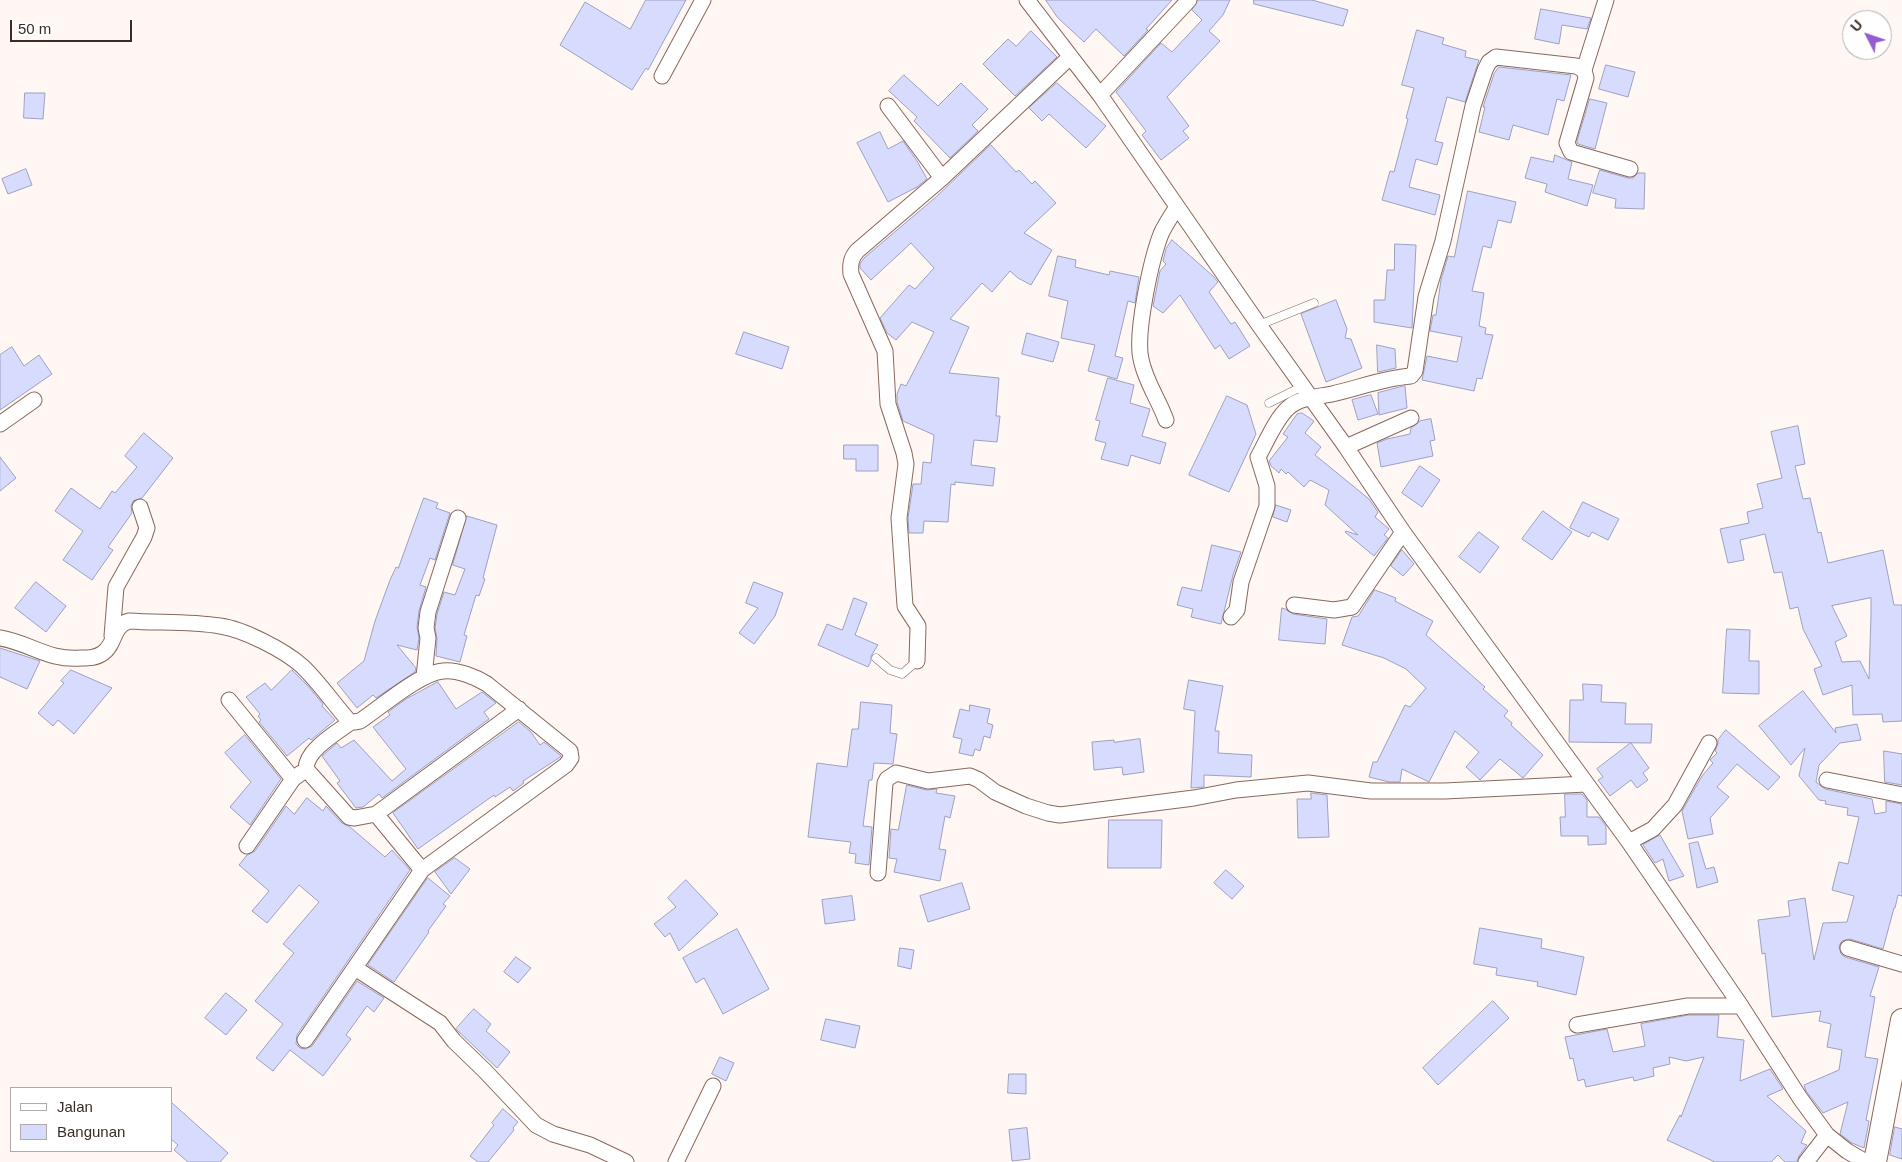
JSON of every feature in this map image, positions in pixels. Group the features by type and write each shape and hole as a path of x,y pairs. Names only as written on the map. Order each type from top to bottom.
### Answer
{"street":[{"path":"662,76 703,0"},
{"path":"1027,0 1100,95 1259,326 1346,447 1403,532 1629,842 1741,1006 1800,1098 1827,1135 1847,1151 1866,1162"},
{"path":"1100,95 1189,0"},
{"path":"1606,0 1584,70 1586,78 1568,149 1571,152 1630,169"},
{"path":"917,662 918,626 905,606 898,518 906,464 888,404 885,351 851,274 850,264 857,251 942,178 1070,57"},
{"path":"1231,617 1237,610 1241,582 1267,506 1267,486 1258,457 1279,420 1288,408 1307,392 1332,394 1382,379 1411,376 1415,371 1426,297 1445,231 1473,106 1489,62 1496,57 1576,66 1584,70"},
{"path":"888,106 942,178"},
{"path":"1166,420 1144,372 1139,349 1143,306 1156,250 1162,234 1177,207"},
{"path":"0,424 34,400"},
{"path":"1346,447 1411,418"},
{"path":"112,640 116,587 144,538 147,528 140,507"},
{"path":"424,677 428,638 426,628 428,612 458,518"},
{"path":"1294,605 1334,610 1352,607 1403,532"},
{"path":"0,638 64,659 98,656 106,651 119,626 129,621 212,625 238,631 282,651 293,659 351,722"},
{"path":"247,846 293,779 306,770 308,759 314,751 351,722 360,721 424,677 443,671 480,679 520,709 570,751 569,761 422,870 305,1040"},
{"path":"228,700 293,779"},
{"path":"306,770 349,817 355,818 376,814 520,709"},
{"path":"1629,842 1653,829 1675,805 1710,743"},
{"path":"878,873 885,783 887,778 896,774 928,781 970,776 995,792 1026,806 1060,815 1194,798 1236,790 1308,783 1371,791 1445,791 1586,784"},
{"path":"1827,780 1902,795"},
{"path":"376,814 422,870"},
{"path":"1848,948 1902,964"},
{"path":"355,968 440,1023 454,1041 485,1070 536,1125 553,1134 590,1145 626,1162"},
{"path":"1577,1025 1688,1006 1741,1006"},
{"path":"1875,1162 1902,1020"},
{"path":"676,1162 713,1086"},
{"path":"1806,1162 1827,1135"}],"lane":[{"path":"1259,326 1314,304"},
{"path":"1269,403 1307,392"},
{"path":"876,658 890,670 902,674 917,662"}],"building":[{"path":"646,0 686,0 648,70 646,68 632,90 560,45 585,2 630,29"},
{"path":"1046,0 1172,0 1124,56 1096,29 1084,42 1058,18"},
{"path":"1198,0 1230,0 1223,15 1209,31 1220,41 1167,97 1189,126 1183,131 1189,138 1161,160 1142,135 1146,131 1116,92 1161,43 1172,52 1202,20 1192,10"},
{"path":"1254,0 1312,0 1348,10 1343,26 1254,4"},
{"path":"1541,9 1591,18 1587,29 1562,25 1559,44 1535,39"},
{"path":"1417,30 1444,38 1442,44 1466,51 1465,57 1479,60 1465,102 1447,97 1435,141 1443,143 1437,165 1416,159 1409,187 1440,195 1435,215 1382,200 1390,171 1394,172 1408,119 1406,118 1414,88 1402,85"},
{"path":"1031,31 1057,57 1015,96 983,64 1008,39 1016,46"},
{"path":"1606,65 1635,72 1628,97 1599,89"},
{"path":"1499,67 1571,75 1564,101 1557,99 1548,135 1513,125 1509,140 1479,132 1485,107 1483,107 1494,74"},
{"path":"904,75 938,106 961,83 988,109 972,125 978,131 950,158 914,121 917,117 889,91"},
{"path":"1057,83 1106,126 1086,148 1049,114 1042,121 1029,108"},
{"path":"25,93 45,93 43,119 24,118"},
{"path":"1590,99 1607,103 1595,149 1578,144 1577,142"},
{"path":"880,132 888,149 903,141 927,179 917,187 888,202 857,143"},
{"path":"991,145 1016,172 1019,170 1032,184 1035,181 1056,203 1024,233 1052,250 1031,285 1010,271 992,292 982,283 950,319 969,327 949,373 999,378 996,416 1000,416 997,442 974,440 971,465 995,468 993,486 955,482 955,485 951,484 948,522 924,521 923,533 909,533 908,518 913,484 921,484 923,462 931,463 934,435 903,421 897,402 897,394 901,384 906,386 934,332 912,322 896,340 887,333 880,318 909,285 915,289 934,268 911,243 871,280 860,268 860,264 864,258 936,197"},
{"path":"1555,155 1572,162 1568,179 1593,185 1587,206 1545,192 1547,184 1525,178 1531,157 1553,162"},
{"path":"26,169 32,185 8,194 2,179"},
{"path":"1600,170 1628,178 1633,178 1638,173 1645,173 1644,209 1615,208 1616,199 1593,193"},
{"path":"1468,191 1516,202 1511,223 1498,220 1491,248 1483,246 1472,291 1484,293 1479,326 1486,328 1485,334 1493,335 1482,379 1477,378 1474,391 1422,380 1427,356 1457,362 1462,337 1430,331 1433,315 1436,315 1441,280 1448,256 1454,257"},
{"path":"1172,240 1218,282 1209,292 1231,324 1235,322 1250,346 1229,359 1220,345 1215,349 1180,295 1163,313 1153,306 1160,271 1166,264 1163,261 1166,249"},
{"path":"1395,244 1416,245 1412,328 1374,322 1374,300 1385,300 1387,270 1394,270"},
{"path":"1058,256 1076,260 1075,267 1109,275 1110,271 1139,277 1135,303 1128,301 1115,356 1123,358 1117,379 1088,371 1095,345 1061,338 1068,301 1049,296"},
{"path":"1336,300 1347,329 1345,338 1351,339 1362,368 1326,382 1301,314"},
{"path":"744,332 789,347 782,369 736,354"},
{"path":"1027,333 1059,342 1053,362 1022,354"},
{"path":"1377,345 1395,349 1396,368 1378,372"},
{"path":"12,347 24,366 39,355 52,374 0,410 0,355"},
{"path":"1108,378 1134,385 1130,403 1150,409 1142,436 1166,443 1160,464 1131,455 1128,466 1101,459 1106,443 1095,440 1100,421 1096,420"},
{"path":"1405,386 1407,408 1379,415 1378,393"},
{"path":"1371,395 1378,414 1358,420 1352,400"},
{"path":"1227,396 1247,405 1256,434 1229,492 1189,475"},
{"path":"1302,413 1314,421 1305,433 1321,447 1315,455 1369,499 1378,512 1375,517 1389,529 1384,535 1388,538 1374,556 1345,532 1358,535 1325,505 1329,490 1310,480 1304,487 1288,472 1286,474 1281,469 1279,473 1271,466 1269,461 1288,437 1283,434 1297,414"},
{"path":"1431,419 1435,440 1430,441 1433,456 1381,467 1377,443 1410,434 1411,428 1420,421"},
{"path":"1798,426 1805,464 1795,466 1803,499 1810,498 1818,533 1821,532 1828,563 1883,550 1894,605 1902,605 1902,721 1883,722 1882,714 1853,715 1852,685 1823,695 1814,669 1822,666 1803,629 1798,607 1790,609 1782,572 1774,573 1765,534 1740,540 1744,560 1728,563 1720,529 1749,523 1747,512 1763,508 1757,484 1782,478 1771,432","holes":["1871,598 1869,679 1860,661 1842,662 1835,642 1847,636 1832,606"]},
{"path":"144,433 173,458 142,498 133,501 131,506 132,513 108,547 113,550 92,580 63,560 83,531 55,511 71,488 100,509 112,491 115,493 137,467 125,456"},
{"path":"844,445 878,445 878,471 856,471 856,459 844,459"},
{"path":"0,457 16,478 0,491"},
{"path":"1420,466 1440,480 1422,507 1402,493"},
{"path":"424,498 438,503 436,508 450,513 435,560 430,558 420,585 426,587 419,611 417,650 397,645 416,668 415,672 376,698 373,695 357,708 337,683 364,661 375,621 390,580 396,567 398,568"},
{"path":"1583,502 1619,519 1608,540 1592,532 1589,537 1570,528"},
{"path":"1276,505 1291,510 1287,522 1273,517"},
{"path":"1543,511 1572,532 1552,560 1522,539"},
{"path":"467,516 497,525 483,578 485,579 479,596 476,595 464,635 467,636 460,662 436,656 437,639 435,628 444,592 455,595 465,569 453,565"},
{"path":"1479,532 1499,547 1480,573 1459,557"},
{"path":"1212,545 1241,552 1233,575 1221,624 1191,617 1193,609 1177,605 1182,587 1201,591"},
{"path":"1402,550 1414,564 1403,576 1391,566"},
{"path":"36,582 66,606 46,632 15,608"},
{"path":"754,582 783,593 775,616 754,644 739,633 758,608 746,603"},
{"path":"1375,590 1396,598 1395,601 1433,621 1426,635 1485,687 1483,689 1508,711 1504,716 1512,723 1511,725 1543,755 1523,778 1500,759 1480,780 1466,767 1479,752 1455,731 1429,782 1402,769 1400,782 1389,782 1369,777 1373,762 1377,762 1405,705 1410,707 1426,688 1406,669 1384,658 1342,645 1352,617 1358,616"},
{"path":"854,598 867,603 855,635 878,645 871,656 868,667 818,645 827,624 842,630"},
{"path":"1282,608 1293,614 1327,619 1325,644 1279,640"},
{"path":"1727,629 1750,630 1749,661 1759,661 1759,694 1723,693"},
{"path":"0,648 40,661 27,689 0,677"},
{"path":"71,670 112,688 74,734 58,720 53,726 38,713 64,683 61,681"},
{"path":"292,670 307,685 335,720 311,740 309,738 287,756 259,722 261,720 258,716 260,714 246,697 265,683 271,690"},
{"path":"1189,680 1223,686 1215,731 1219,731 1218,753 1252,755 1251,777 1204,775 1204,787 1191,788 1195,711 1184,709"},
{"path":"438,682 456,709 482,692 496,703 484,712 489,719 382,798 379,794 363,807 356,808 337,783 340,781 322,756 337,743 341,748 354,740 392,781 406,769 373,727 390,715 388,712 406,699"},
{"path":"1583,684 1602,685 1601,702 1626,703 1625,724 1652,724 1651,743 1569,742 1570,700 1583,700"},
{"path":"1803,691 1836,733 1835,728 1857,724 1861,740 1840,743 1819,765 1816,782 1825,789 1872,799 1875,814 1886,812 1886,801 1902,804 1902,896 1898,895 1883,949 1850,939 1842,941 1839,946 1841,954 1845,957 1879,967 1870,996 1875,997 1865,1057 1878,1059 1866,1120 1869,1121 1864,1148 1852,1143 1840,1134 1848,1102 1823,1113 1806,1091 1804,1085 1839,1070 1842,1050 1827,1047 1831,1024 1819,1021 1821,1011 1772,1017 1765,953 1762,954 1758,920 1790,916 1788,901 1805,898 1814,960 1823,923 1847,922 1854,896 1832,890 1839,862 1848,864 1859,817 1847,815 1848,808 1825,804 1826,801 1819,800 1799,776 1805,748 1791,765 1759,726"},
{"path":"861,702 892,705 890,733 897,734 893,764 874,763 872,780 869,780 863,826 872,827 869,865 855,863 856,854 849,853 851,842 808,837 817,763 847,767 852,729 858,729"},
{"path":"970,705 990,709 987,723 993,725 990,738 984,736 980,751 975,749 973,756 959,753 962,739 953,737 960,709 969,711"},
{"path":"519,722 531,732 540,745 544,742 561,756 523,781 524,783 513,791 510,787 495,797 494,795 418,849 393,813"},
{"path":"1726,730 1780,777 1768,790 1737,764 1717,787 1729,797 1710,818 1713,834 1688,839 1682,811 1702,776 1713,763 1710,760 1717,753 1715,751 1718,740"},
{"path":"245,735 281,779 250,825 230,807 251,782 225,753"},
{"path":"1140,739 1144,772 1123,775 1122,767 1094,770 1092,742"},
{"path":"1631,743 1649,768 1643,773 1648,780 1637,788 1631,780 1610,796 1598,780 1603,777 1597,769"},
{"path":"1884,751 1902,754 1902,785 1885,782"},
{"path":"907,785 926,790 937,789 936,793 955,796 950,818 945,816 939,849 946,850 940,881 894,872 897,859 889,858 891,829 898,830"},
{"path":"1311,793 1327,795 1329,837 1298,838 1297,799 1311,799"},
{"path":"1565,794 1582,794 1587,800 1587,817 1599,817 1606,826 1606,844 1588,845 1588,836 1561,836 1560,817 1565,817"},
{"path":"307,798 323,811 326,806 342,823 350,827 385,857 392,850 410,870 297,1035 296,1044 300,1048 305,1049 312,1046 357,981 384,998 374,1012 367,1006 346,1035 351,1039 323,1076 290,1050 273,1071 256,1058 283,1024 255,1001 294,953 283,944 319,902 299,885 267,923 252,911 269,891 239,865 247,855 255,851 286,806 294,814"},
{"path":"1109,820 1162,820 1161,868 1108,868"},
{"path":"1660,835 1684,876 1669,881 1663,859 1655,863 1643,845"},
{"path":"1698,842 1706,869 1714,867 1718,882 1697,888 1689,844"},
{"path":"455,858 470,869 451,894 435,872"},
{"path":"1226,870 1244,886 1232,899 1214,883"},
{"path":"428,878 450,896 443,904 446,906 394,982 368,965"},
{"path":"686,880 718,914 679,951 670,933 665,937 654,924 676,907 668,898"},
{"path":"962,883 970,909 928,922 920,896"},
{"path":"852,896 855,920 825,924 822,900"},
{"path":"1480,928 1542,939 1541,948 1584,957 1576,995 1537,986 1538,982 1496,975 1497,968 1474,964"},
{"path":"737,929 769,989 723,1014 704,978 696,983 683,958"},
{"path":"900,948 914,950 911,969 898,966"},
{"path":"516,957 531,968 518,983 504,972"},
{"path":"226,993 247,1010 226,1035 205,1018"},
{"path":"1493,1001 1509,1018 1438,1085 1423,1068"},
{"path":"474,1009 491,1024 486,1031 510,1052 497,1068 456,1029"},
{"path":"1689,1015 1719,1015 1717,1037 1744,1040 1740,1081 1770,1069 1783,1089 1767,1096 1806,1131 1801,1143 1807,1145 1797,1162 1785,1162 1778,1155 1771,1162 1715,1162 1667,1140 1680,1115 1681,1117 1704,1057 1686,1061 1669,1057 1670,1064 1653,1068 1654,1076 1634,1081 1633,1077 1586,1087 1584,1079 1578,1081 1573,1058 1570,1059 1565,1037 1607,1029 1613,1052 1645,1046 1641,1024"},
{"path":"826,1019 860,1026 855,1048 821,1040"},
{"path":"720,1057 734,1063 726,1081 712,1074"},
{"path":"1009,1074 1026,1074 1026,1094 1008,1093"},
{"path":"172,1103 228,1153 220,1162 188,1162 174,1150 178,1145 172,1140"},
{"path":"503,1109 518,1122 513,1128 514,1130 488,1162 478,1162 470,1156 494,1125 492,1123"},
{"path":"1895,1127 1902,1129 1902,1159 1890,1155"},
{"path":"1027,1128 1030,1159 1012,1161 1009,1130"}]}
